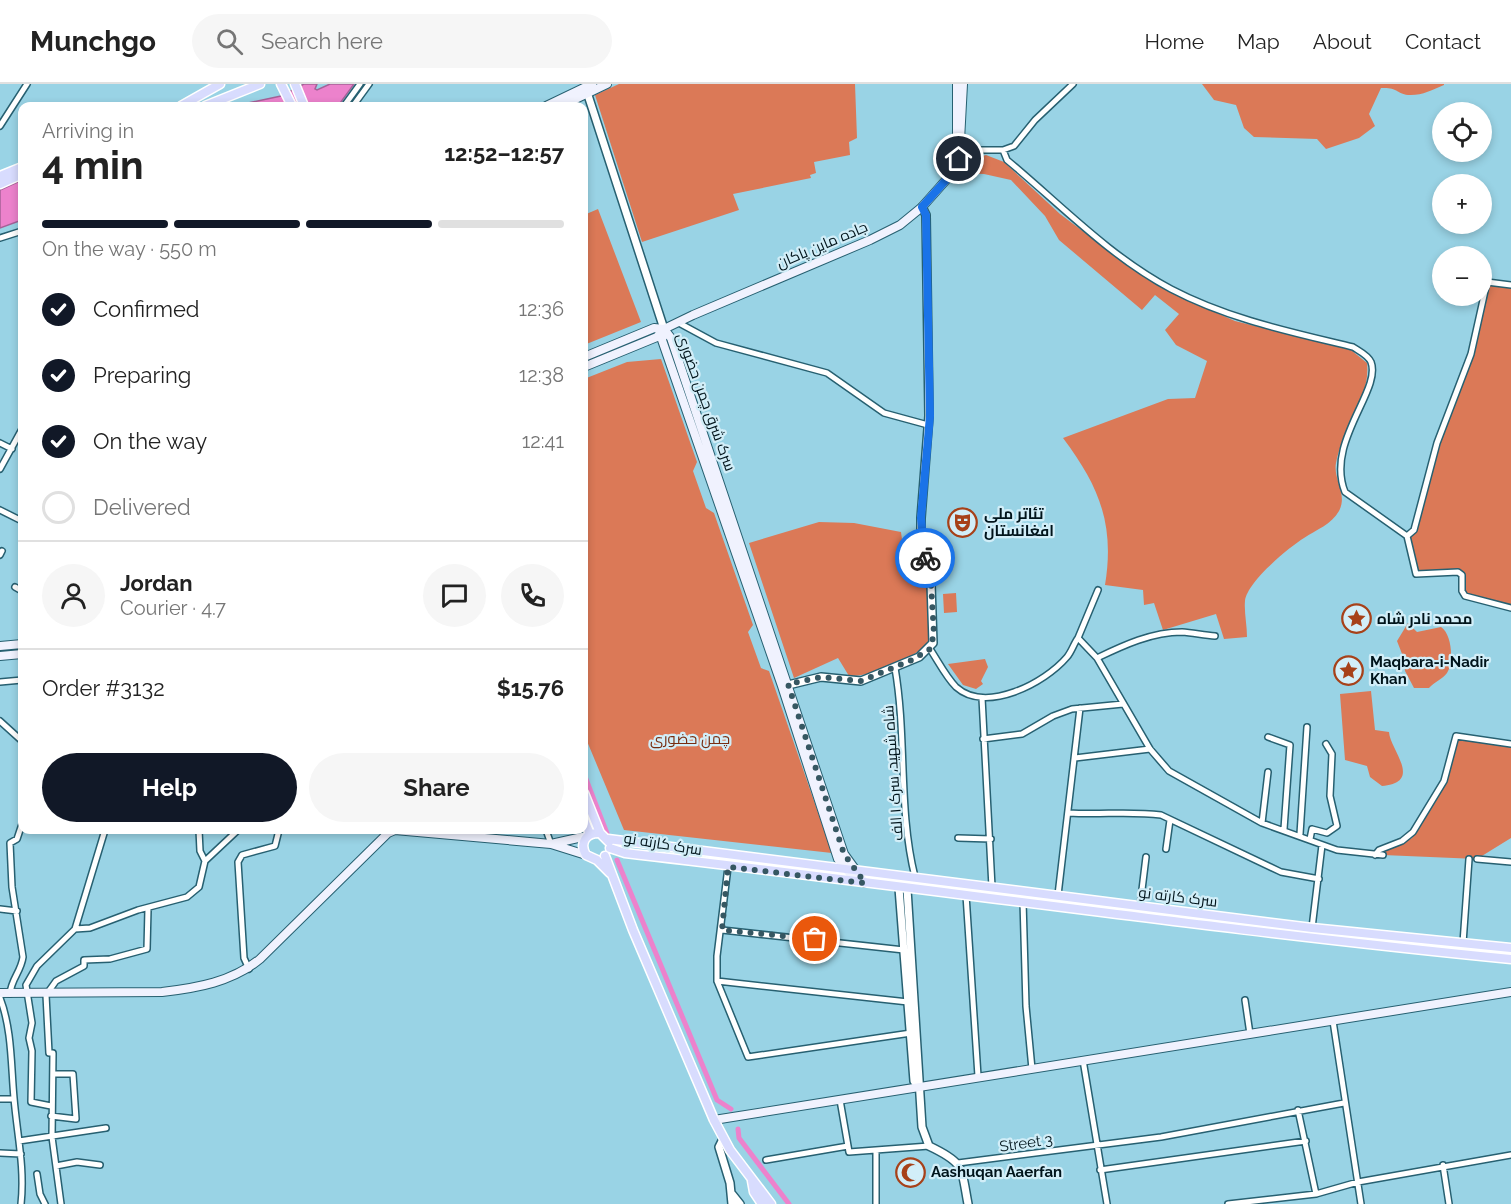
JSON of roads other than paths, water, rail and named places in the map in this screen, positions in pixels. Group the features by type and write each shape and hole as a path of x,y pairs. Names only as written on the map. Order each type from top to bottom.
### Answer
{"highway":[{"path":"188,102 220,84"},
{"path":"215,102 260,84"},
{"path":"295,85 302,102"},
{"path":"283,87 290,102"},
{"path":"0,176 18,168"},
{"path":"0,184 18,176"},
{"path":"588,803 633,930 714,1120 723,1139 771,1204"},
{"path":"600,833 588,835 583,843 586,855 605,851"},
{"name":"سرک کارته نو","path":"605,851 856,869 1312,928 1511,948"},
{"name":"سرک کارته نو","path":"605,851 1023,901 1270,934 1511,959"},
{"path":"752,1180 754,1192 762,1204"}],"main road":[{"path":"556,102 589,88 607,84"},
{"path":"957,84 959,159"},
{"path":"959,150 963,84"},
{"path":"567,102 589,88"},
{"name":"جاده ماین پاکان","path":"664,329 900,225 922,207 954,171 959,159"},
{"path":"588,355 654,328 664,329"},
{"path":"588,365 657,337 664,329"},
{"name":"سرک شرق چمن حضوری","path":"664,329 662,340 844,854 856,869 861,882"},
{"path":"0,646 18,644"},
{"path":"0,656 18,654"},
{"name":"سرک شرق چمن حضوری","path":"785,685 837,859 843,868"},
{"path":"0,993 123,994 187,989 235,976 249,969 387,834"},
{"path":"427,834 551,844 586,855"},
{"path":"551,844 588,835"},
{"path":"843,868 861,882"},
{"path":"714,1120 1511,992"}],"street":[{"path":"0,126 27,84"},
{"path":"347,102 360,84"},
{"path":"356,102 369,84"},
{"path":"959,159 982,150 1003,150 1014,146 1035,120 1073,84"},
{"path":"589,88 664,329"},
{"path":"1003,150 1006,160 1062,211 1137,267 1171,289 1236,317 1353,347 1362,352 1371,362 1370,376 1343,445 1339,465 1342,483 1348,497 1374,512 1407,536 1416,574 1458,572 1462,575 1462,591 1465,596 1511,608"},
{"path":"785,685 821,677 861,681 895,668 930,649 934,634 921,518 928,425 926,215 922,207"},
{"path":"0,238 18,232"},
{"path":"1407,536 1414,530 1437,443 1466,371 1487,282 1511,285"},
{"path":"679,323 716,343 827,373 884,413 928,425"},
{"path":"0,469 18,437"},
{"path":"0,443 12,449"},
{"path":"0,510 18,519"},
{"path":"930,649 955,686 966,694 982,698 1018,690 1041,678 1069,656 1098,590"},
{"path":"1097,658 1132,641 1161,635 1183,632 1215,636"},
{"path":"1078,638 1097,658 1150,749 1174,774 1262,823 1299,834 1322,845 1383,855"},
{"name":"شاه شهید، سرک ۱ الف","path":"895,668 900,696 909,842 915,877"},
{"path":"0,682 18,680"},
{"path":"982,698 992,887"},
{"path":"983,739 1022,734 1053,716 1080,708 1123,704"},
{"path":"1058,895 1080,708"},
{"path":"0,722 18,738"},
{"path":"1299,834 1307,727"},
{"path":"1375,855 1379,850 1402,841 1413,832 1444,781 1456,736 1511,744"},
{"path":"1268,737 1290,745 1284,829"},
{"path":"1310,839 1312,829 1327,833 1337,826 1330,796 1332,754 1326,744"},
{"path":"1075,758 1150,749"},
{"path":"1262,823 1268,772"},
{"path":"1069,813 1094,815 1139,812 1161,815 1281,872 1319,879"},
{"path":"1166,849 1170,820"},
{"path":"10,994 11,981 22,967 23,957 10,843 17,839 19,834"},
{"path":"51,1106 31,1102 32,1023 26,985 37,966 75,929 104,834"},
{"path":"199,834 200,851 205,861"},
{"path":"75,929 90,928 187,897 199,887 205,861 234,834"},
{"path":"249,969 244,958 238,862 242,855 275,846 278,834"},
{"path":"547,834 551,844"},
{"path":"958,838 991,839"},
{"path":"1312,928 1322,845"},
{"path":"1140,906 1146,857"},
{"path":"1463,943 1469,859"},
{"path":"1477,859 1511,862"},
{"path":"728,867 717,956 717,981 748,1057 911,1033"},
{"path":"903,888 904,950 914,1081 918,1086"},
{"path":"903,888 920,1081 918,1086 922,1127 928,1146"},
{"path":"966,895 978,1076"},
{"path":"1023,901 1026,1006 1032,1069"},
{"path":"0,909 17,911"},
{"path":"61,1204 52,1137 53,1053 49,1053 46,994 56,981 84,966 84,960 110,959 147,949 148,909"},
{"path":"722,930 904,950"},
{"path":"717,981 908,1002"},
{"path":"0,998 4,1008 21,1154 21,1204"},
{"path":"1245,1000 1250,1034"},
{"path":"1333,1021 1361,1204"},
{"path":"1083,1060 1107,1204"},
{"path":"51,1116 76,1119 73,1074 53,1074"},
{"path":"0,1100 14,1099"},
{"path":"840,1100 849,1152 928,1146 958,1163 968,1204"},
{"name":"Street 3","path":"958,1163 1161,1137 1344,1103"},
{"path":"1298,1110 1316,1194"},
{"path":"18,1141 106,1128"},
{"path":"723,1139 719,1147 732,1194 732,1204"},
{"path":"1100,1170 1306,1141"},
{"path":"766,1160 848,1146"},
{"path":"876,1150 876,1204"},
{"path":"0,1153 21,1154"},
{"path":"1228,1204 1316,1194 1358,1182 1511,1155"},
{"path":"56,1166 77,1162 100,1166"},
{"path":"1443,1166 1449,1204"},
{"path":"37,1174 40,1194 45,1204"},
{"path":"732,1194 740,1204"},
{"path":"1274,1197 1275,1204"}],"waterway":[{"path":"588,784 608,836"},
{"path":"617,860 717,1100 731,1109"},
{"path":"738,1129 739,1138 789,1204"}],"place":[{"name":"تئاتر ملی افغانستان","path":"963,523"},
{"name":"محمد نادر شاه","path":"1356,619"},
{"name":"Maqbara-i-Nadir Khan","path":"1349,671"},
{"name":"Aashuqan Aaerfan","path":"910,1172"}],"park label":[{"name":"چمن حضوری","path":"690,739"}]}
